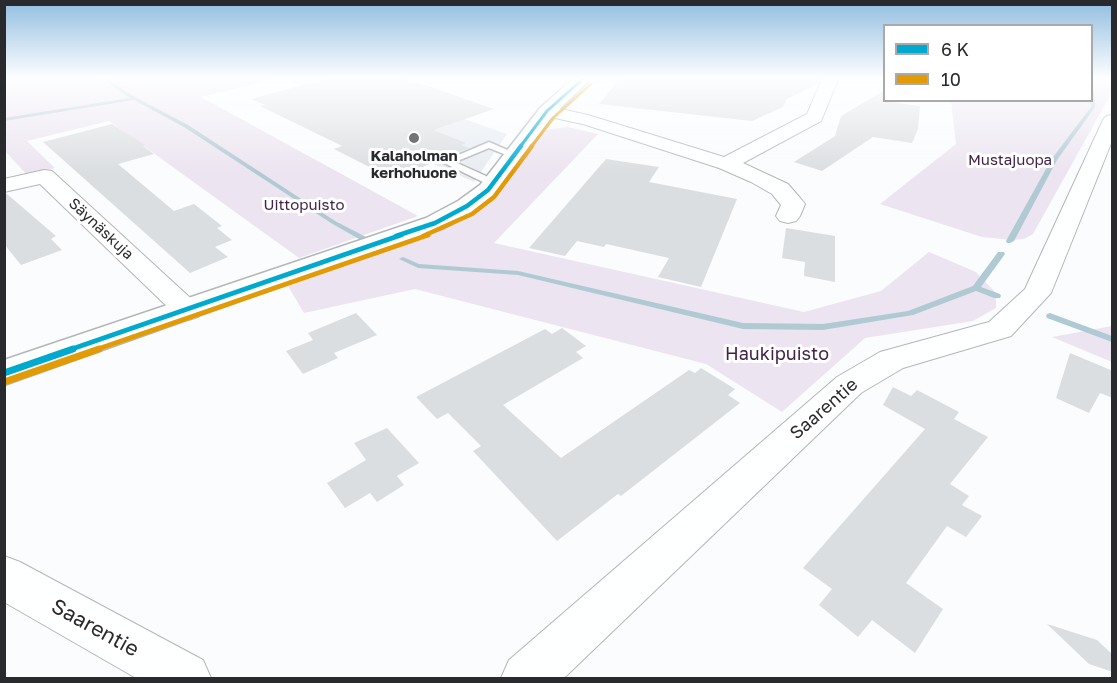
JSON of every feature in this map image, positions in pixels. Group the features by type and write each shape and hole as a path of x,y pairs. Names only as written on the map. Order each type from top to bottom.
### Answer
{"street":[{"path":"4,373 188,311 435,223 467,206 488,190 549,109"},
{"path":"726,164 815,117 818,109"},
{"path":"547,111 588,120 726,164 780,189 793,204 788,216"},
{"name":"Saarentie","path":"527,678 849,385 892,360 1000,329 1037,293 1113,120"},
{"name":"Säynäskuja","path":"4,186 44,176 188,311"},
{"name":"Saarentie","path":"4,577 185,678"}],"lane":[{"path":"493,183 447,162 489,146 514,155"}],"shaded area":[{"path":"439,110 507,134 474,182 366,134"}],"green space":[{"name":"Uittopuisto","path":"5,109 223,109 418,216 299,258 109,121 27,141 55,168 27,175 5,151"},
{"name":"Mustajuopa","path":"952,109 1103,109 1033,234 1024,239 982,237 880,204 956,144"},
{"name":"Haukipuisto","path":"568,127 598,134 494,243 804,312 881,291 929,252 976,272 996,293 996,308 973,321 865,338 782,412 706,364 415,289 304,313 288,286 395,246 455,220 493,194 526,155 536,136 545,130"},
{"path":"1112,326 1112,362 1052,337 1107,327"}],"building":[{"path":"266,109 494,109 433,130 466,143 461,145 469,148 393,179 334,149 342,146"},
{"path":"643,109 779,109 752,121"},
{"path":"853,109 920,109 918,129 912,143 873,137 822,171 794,162 835,136 841,116"},
{"path":"112,124 145,145 143,146 154,154 118,164 174,211 194,204 222,226 217,228 232,240 215,247 228,257 190,273 43,142"},
{"path":"606,159 659,167 649,182 737,199 701,287 658,277 669,258 606,244 604,247 577,241 565,256 529,248"},
{"path":"4,194 7,194 56,236 51,239 62,250 21,265 4,244"},
{"path":"786,228 835,236 835,282 804,276 805,262 782,258"},
{"path":"356,313 377,335 334,353 338,358 303,374 286,351 313,340 308,333"},
{"path":"562,328 586,346 576,352 583,358 503,405 561,458 689,370 695,373 701,368 735,389 728,395 740,403 621,496 618,494 557,541 473,451 481,446 448,413 437,419 416,397 545,329 552,334"},
{"path":"1070,353 1113,371 1113,398 1100,393 1089,413 1056,398"},
{"path":"893,387 911,396 917,390 959,412 954,419 988,437 950,484 969,496 962,505 982,516 966,537 947,526 906,583 943,609 915,653 872,620 858,637 819,605 832,589 803,568 925,429 883,405"},
{"path":"387,428 419,463 397,476 404,485 377,502 370,493 345,508 327,483 366,460 354,443"},
{"path":"1047,624 1097,640 1113,655 1113,672 1089,664"}],"waterway":[{"path":"4,120 73,109"},
{"path":"154,109 186,126 333,222 362,237"},
{"name":"Mustajuopa","path":"1010,241 1054,160 1092,109"},
{"path":"976,288 1001,254"},
{"path":"403,259 418,266 518,273 743,326 823,327 910,313 976,288"},
{"path":"976,288 997,296"},
{"path":"1050,316 1112,339"}],"transit line":[{"path":"4,373 435,223 467,206 488,190 549,109"},
{"name":"10","path":"7,381 439,231 472,214 494,197 554,117 563,109"}],"place":[{"name":"Kalaholman kerhohuone","path":"414,138"}]}
